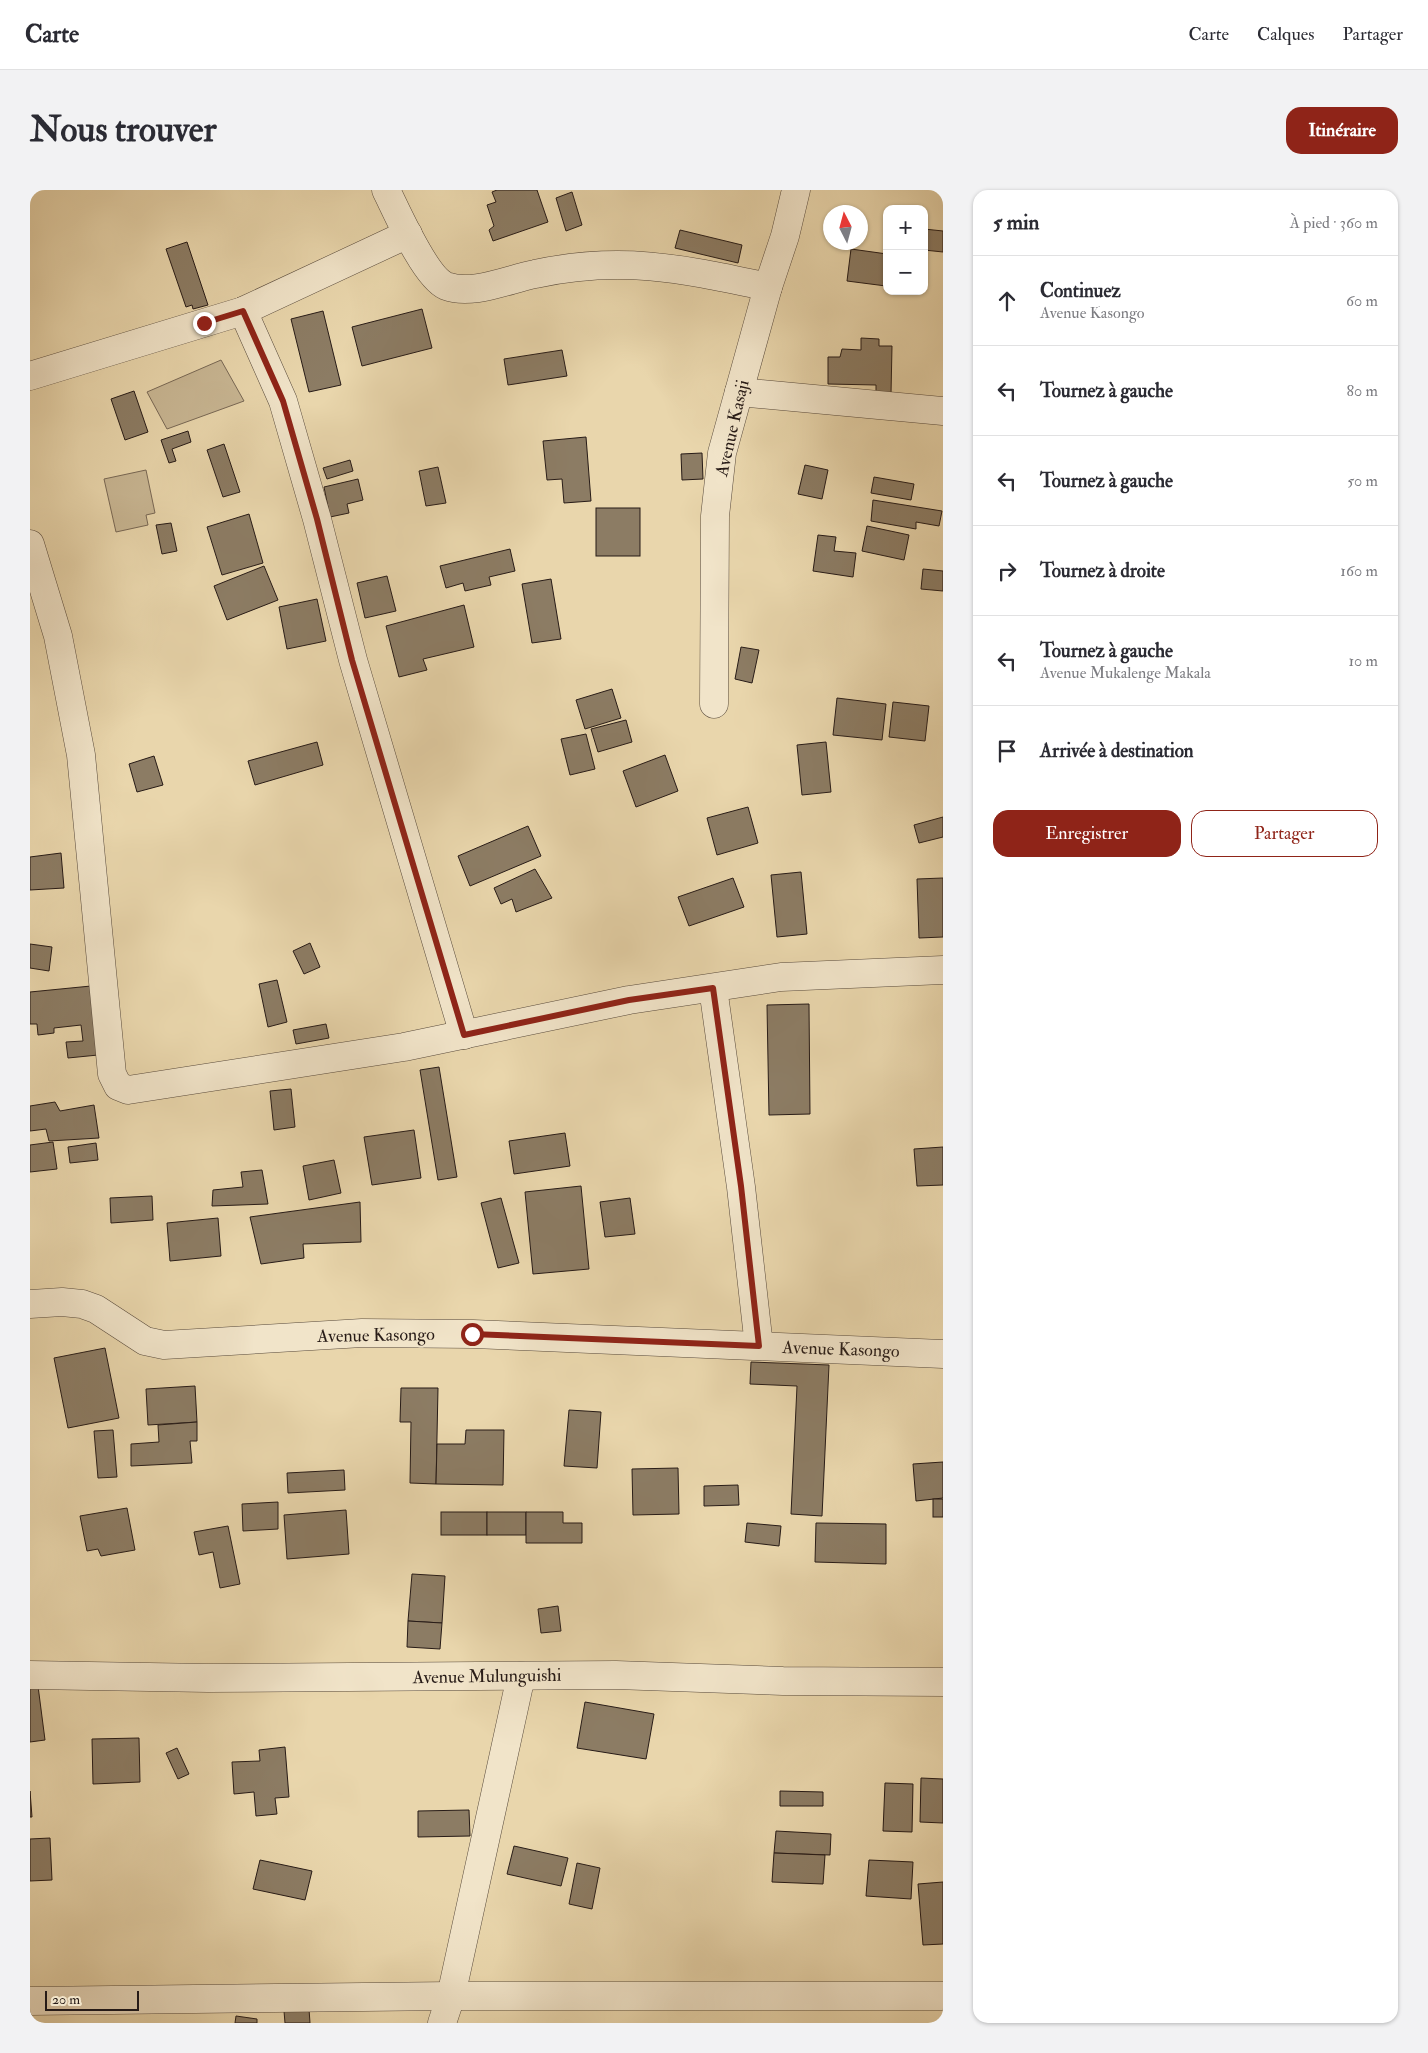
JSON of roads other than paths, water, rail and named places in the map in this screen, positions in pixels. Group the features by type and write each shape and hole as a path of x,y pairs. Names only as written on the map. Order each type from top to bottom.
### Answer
{"street":[{"path":"386,190 431,274 445,285 458,289 477,288 565,268 608,264 657,266 692,271 768,287"},
{"name":"Avenue Kasaji","path":"714,704 715,516 722,453 768,287 785,236 796,190"},
{"path":"30,376 243,311 408,234"},
{"path":"243,311 283,401 317,519 352,660 464,1035"},
{"path":"739,392 943,411"},
{"path":"30,544 58,636 80,746 112,1074 118,1086 128,1090 404,1047 629,1000 781,976 943,970"},
{"path":"713,988 741,1186 759,1346"},
{"name":"Avenue Kasongo","path":"30,1304 62,1302 82,1304 96,1309 145,1341 164,1345 362,1333 472,1334 943,1354"},
{"name":"Avenue Mulunguishi","path":"30,1675 208,1678 616,1675 783,1681 943,1682"},
{"path":"442,2023 451,1996 521,1676"},
{"path":"30,2001 451,1996 943,1996"}]}
